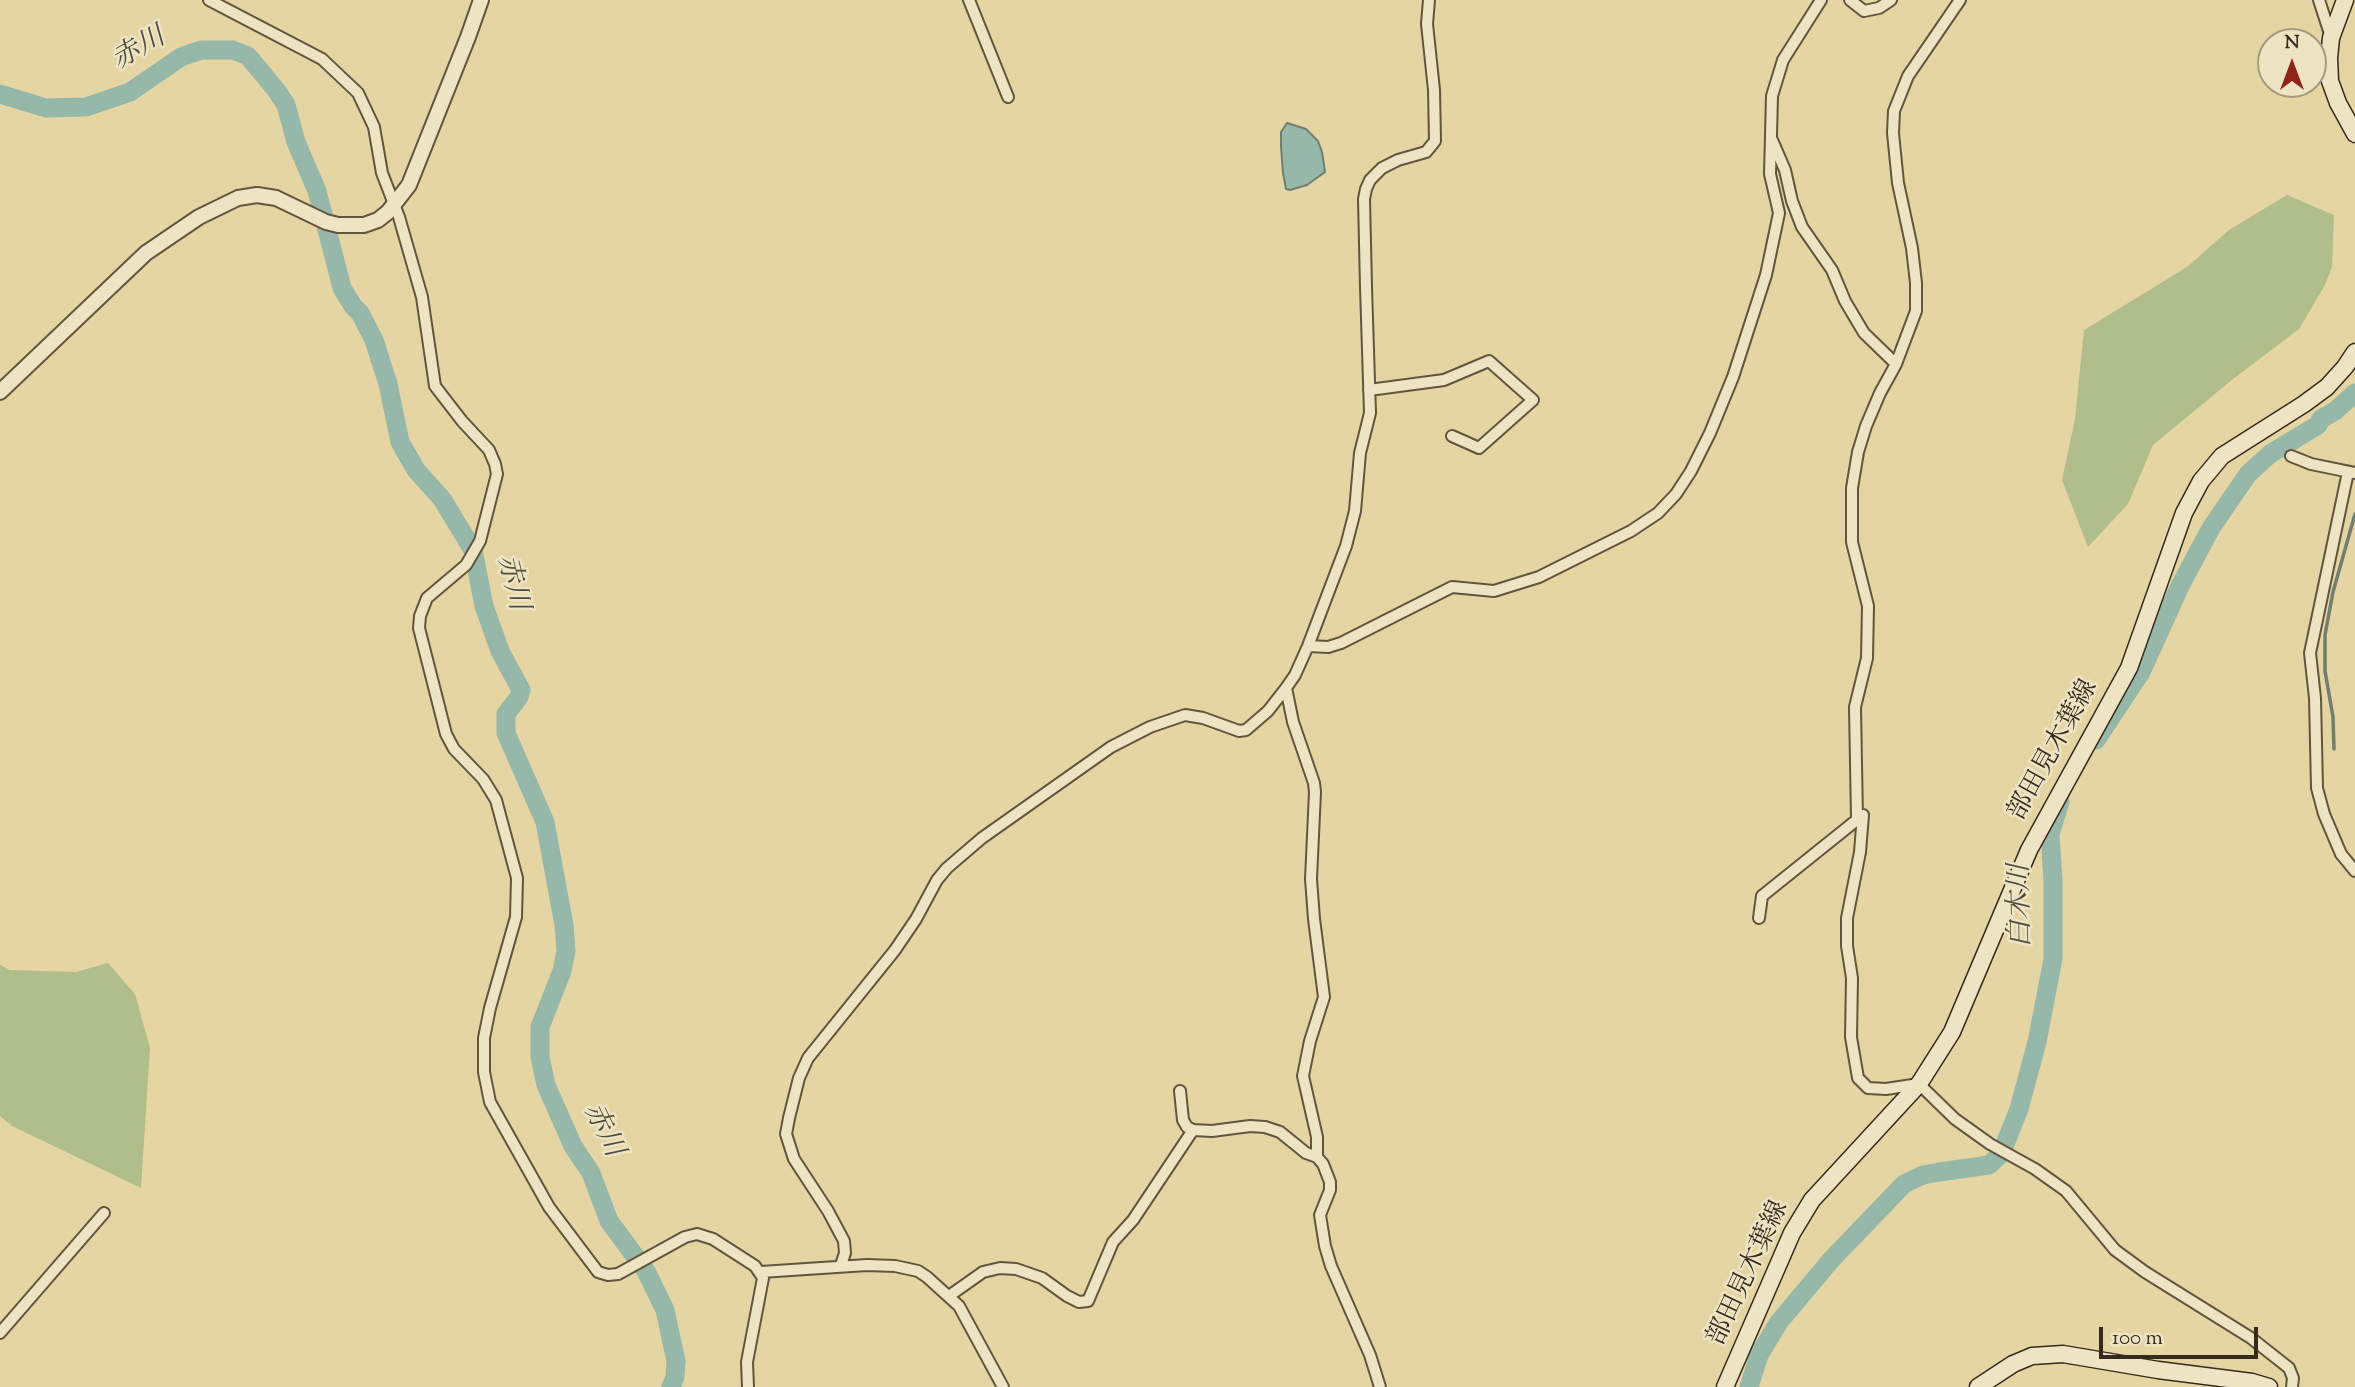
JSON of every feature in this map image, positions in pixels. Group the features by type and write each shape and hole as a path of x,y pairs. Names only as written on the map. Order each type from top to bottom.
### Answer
{"main road":[{"path":"2345,0 2331,38 2330,80 2338,103 2355,134"},
{"name":"部田見木葉線","path":"1725,1387 1792,1233 1812,1200 1919,1084 1952,1032 2029,850 2129,668 2184,513 2201,481 2222,456 2327,387 2355,352"},
{"path":"1978,1387 2013,1364 2032,1356 2063,1354 2252,1382 2269,1387"}],"street":[{"path":"209,0 322,59 358,93 374,127 380,165 395,204 422,297 435,386 493,457 497,474 480,541 466,565 427,598 420,616 419,628 446,734 454,749 483,779 496,800 517,878 516,917 490,1007 484,1038 485,1072 490,1102 529,1176 597,1272 618,1274 685,1237 697,1234 713,1238 748,1259 761,1272 763,1278 747,1362 748,1387"},
{"path":"0,392 146,253 199,217 238,198 257,195 276,198 326,222 352,226 378,220 410,185 481,0"},
{"path":"969,0 1008,96"},
{"path":"841,1265 845,1253 844,1241 794,1158 786,1134 789,1118 808,1058 895,950 937,880 982,838 1111,747 1150,727 1185,715 1203,718 1239,731 1246,730 1268,711 1295,675 1346,546 1355,511 1360,453 1370,413 1364,199 1370,180 1382,167 1426,152 1435,141 1427,24 1429,0"},
{"path":"1308,646 1328,647 1341,643 1452,587 1494,591 1539,577 1631,531 1658,513 1676,494 1691,471 1733,377 1766,275 1779,212 1770,174 1772,96 1783,60 1821,0"},
{"path":"1850,0 1864,11 1879,8 1891,0"},
{"path":"1857,819 1855,707 1867,658 1868,606 1853,542 1853,488 1858,452 1866,426 1896,364 1916,311 1912,248 1898,183 1893,133 1894,111 1908,76 1960,0"},
{"path":"2319,0 2331,38"},
{"path":"1771,137 1785,170 1802,228 1832,270 1864,332 1896,364"},
{"path":"1369,390 1444,380 1489,360 1533,400 1479,448 1452,436"},
{"path":"2291,456 2311,464 2351,472 2310,653 2315,698 2317,788 2324,814 2341,855 2355,871"},
{"path":"1286,688 1293,722 1315,792 1311,878 1324,997 1308,1049 1303,1076 1317,1138 1317,1157 1328,1173 1330,1190 1320,1215 1331,1266 1370,1355 1380,1387"},
{"path":"1759,918 1762,896 1863,815 1860,852 1847,918 1847,946 1853,978 1852,1037 1858,1078 1868,1088 1886,1089 1919,1084 1955,1119 1990,1144 2035,1168 2066,1191 2115,1250 2145,1272 2251,1338 2289,1368 2293,1378 2292,1387"},
{"path":"1180,1091 1183,1120 1193,1130 1221,1131 1259,1125 1280,1132 1306,1153 1317,1157"},
{"path":"949,1296 983,1272 1000,1268 1016,1269 1042,1278 1067,1296 1080,1302 1088,1301 1113,1241 1133,1220 1193,1130"},
{"path":"0,1333 104,1213"},
{"path":"761,1272 841,1265 895,1266 918,1271 959,1306 1003,1387"}],"green space":[{"path":"2287,195 2334,215 2332,267 2325,285 2299,329 2153,445 2128,504 2088,547 2062,480 2075,419 2084,330 2187,267 2229,230"},
{"path":"108,963 135,994 150,1048 141,1188 12,1126 0,1116 0,965 10,970 76,972"}],"shaded area":[{"path":"1287,123 1306,129 1318,141 1325,172 1307,185 1290,190 1286,189 1281,147 1281,132"}],"waterway":[{"name":"赤川","path":"0,94 46,108 86,107 130,92 181,57 201,50 233,50 248,56 286,105 296,142 317,191 342,288 360,313 374,340 388,384 400,442 416,470 442,499 473,550 484,606 500,651 521,690 506,714 506,733 545,822 564,925 566,951 562,971 540,1027 540,1057 546,1085 573,1146 591,1173 609,1221 646,1271 665,1310 676,1361 671,1387"},
{"name":"白木川","path":"2096,740 2141,672 2181,584 2211,528 2248,474 2270,454 2318,425 2321,419 2335,411 2355,393"},
{"path":"2334,749 2333,717 2325,671 2325,635 2333,592 2355,514"},
{"name":"白木川","path":"1749,1387 1759,1355 1779,1322 1831,1260 1904,1184 1923,1175 1989,1165 2001,1154 2019,1109 2037,1042 2053,959 2050,834 2060,802"}]}
